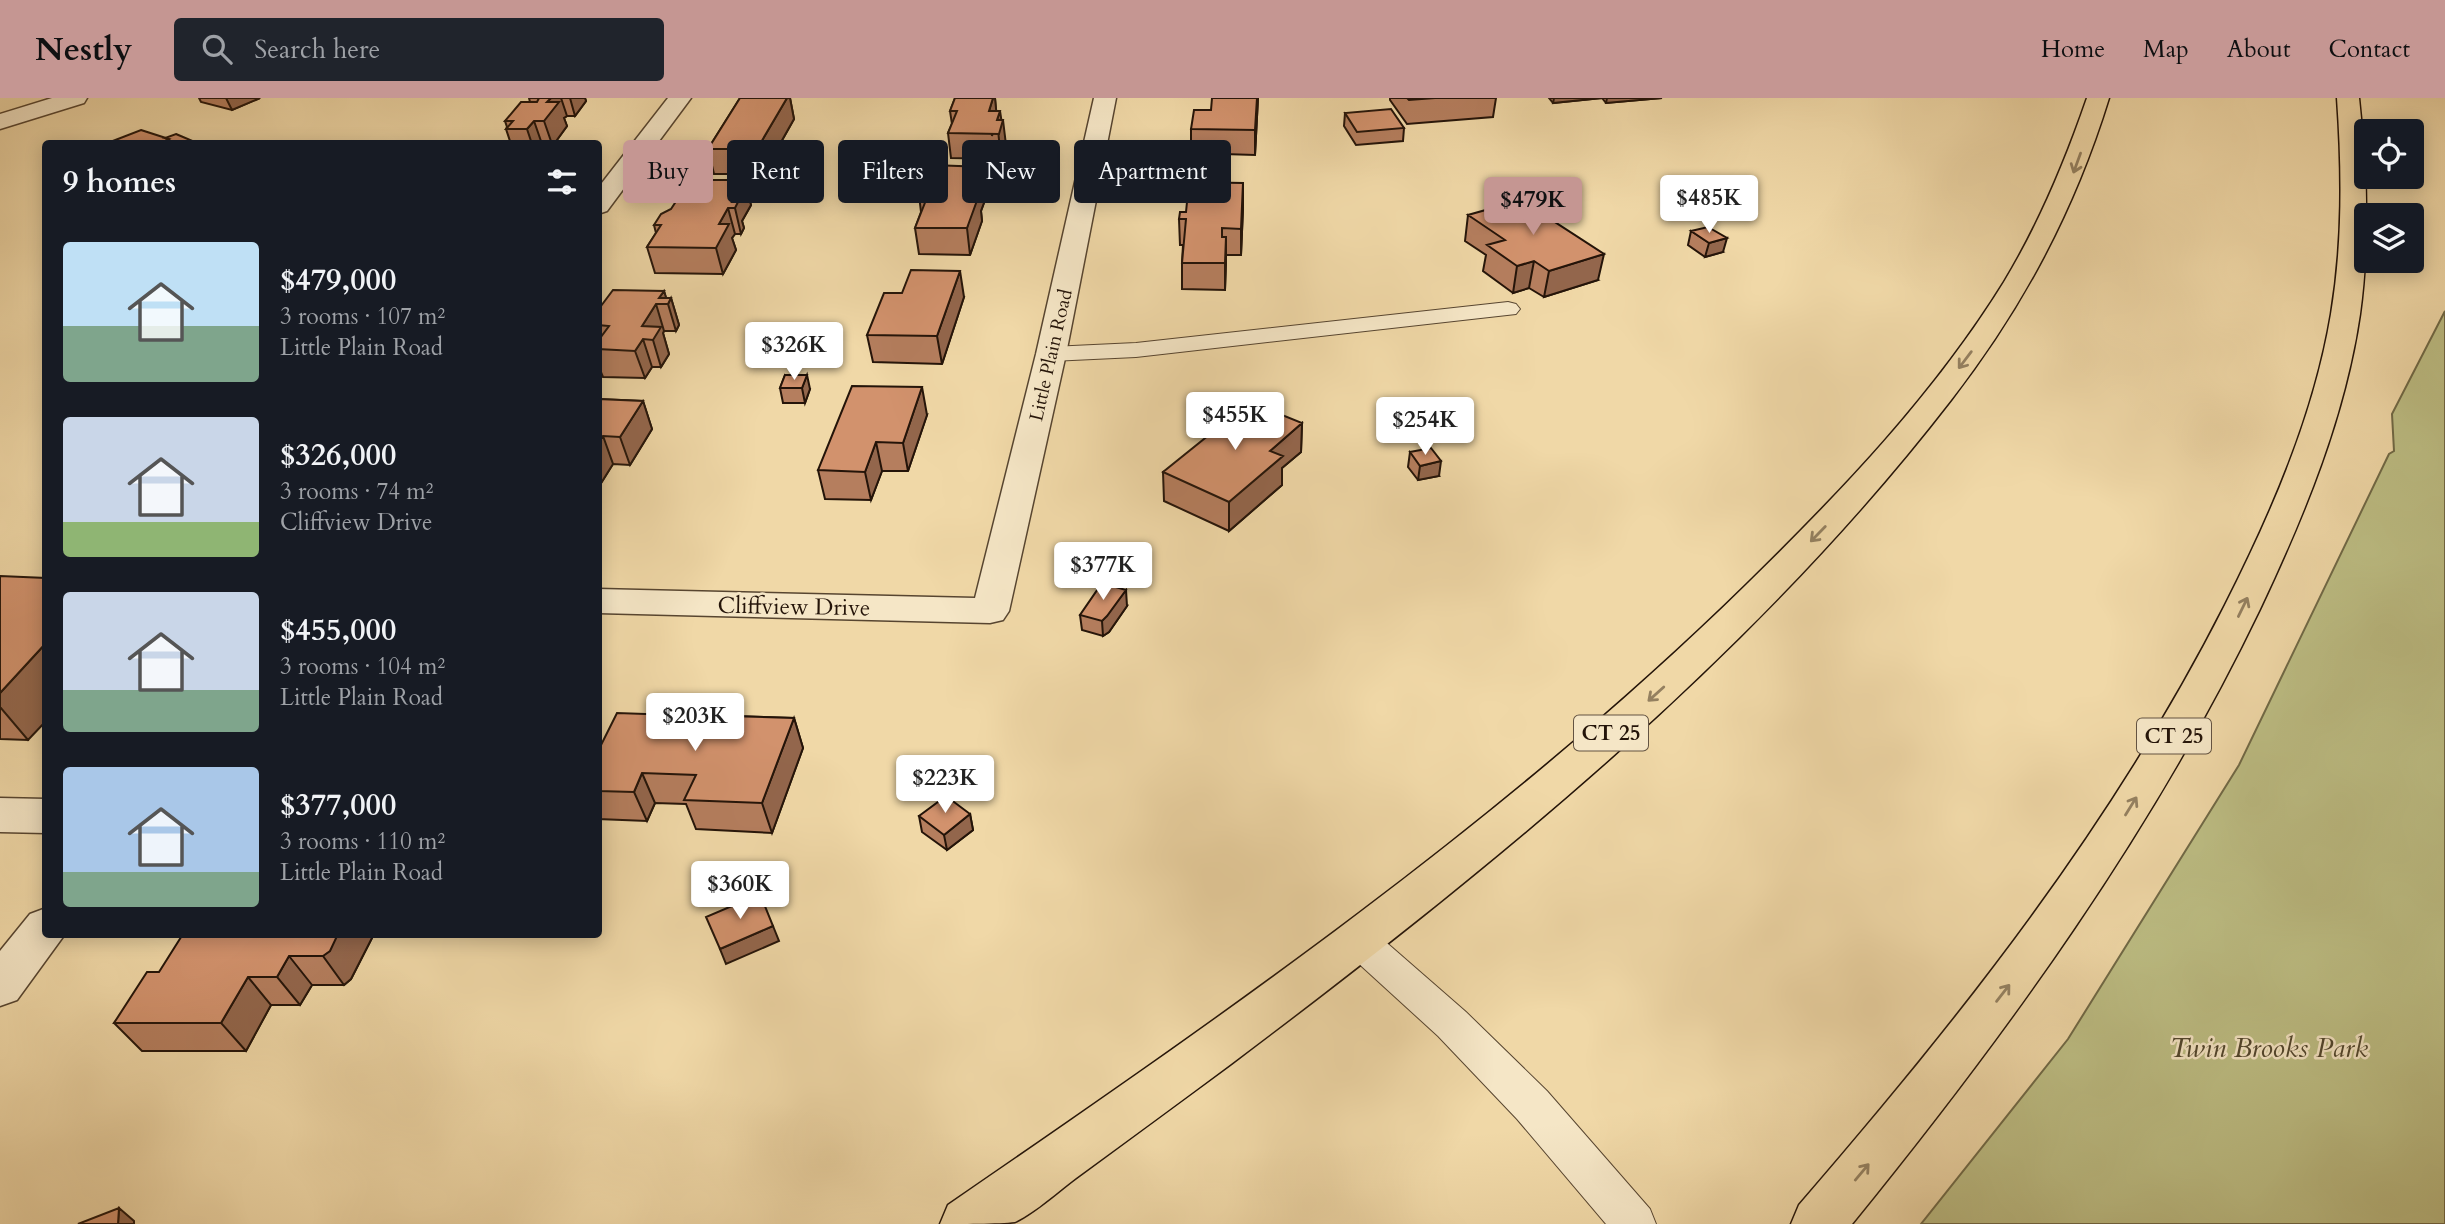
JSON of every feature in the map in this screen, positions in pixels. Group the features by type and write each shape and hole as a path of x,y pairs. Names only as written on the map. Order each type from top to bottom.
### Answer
{"highway":[{"name":"CT 25","path":"967,1224 1188,1069 1359,941 1533,801 1662,689 1766,589 1849,501 1918,421 2017,284 2074,172 2098,98"},
{"name":"CT 25","path":"1818,1224 1881,1150 2009,986 2114,834 2189,713 2244,606 2288,510 2339,349 2350,282 2354,222 2348,98"}],"street":[{"path":"0,122 76,98"},
{"path":"602,201 680,98"},
{"name":"Little Plain Road","path":"990,611 1051,354 1105,98"},
{"name":"Cliffview Drive","path":"602,601 990,611"},
{"path":"0,815 42,816"},
{"path":"0,986 42,932"}],"lane":[{"path":"1051,354 1136,350 1508,309"},
{"path":"1359,941 1452,1024 1532,1105 1634,1224"}],"green space":[{"name":"Twin Brooks Park","path":"2445,311 2445,1224 1921,1224 2068,1039 2239,765 2389,454 2394,451 2392,414"}],"building":[{"path":"539,98 551,98 547,102 559,102 544,121 534,121 527,129 506,129 513,121 505,121 521,102 537,102"},
{"path":"740,98 787,98 762,140 727,140 727,149 713,149 713,141"},
{"path":"955,98 993,98 989,111 1000,111 997,120 1003,120 999,134 948,133 957,111 950,111"},
{"path":"1212,98 1257,98 1255,130 1191,129 1194,110 1211,110"},
{"path":"1391,109 1404,128 1357,132 1345,113"},
{"path":"141,130 169,139 167,140 115,140"},
{"path":"176,134 190,140 169,140 165,138"},
{"path":"948,166 962,166 962,203 976,203 967,228 915,228 925,203 948,203"},
{"path":"713,180 727,180 727,203 738,203 735,208 728,208 719,224 729,224 716,248 647,247 661,225 654,225 661,214 671,209 675,203 713,203"},
{"path":"1231,183 1243,183 1241,229 1222,228 1222,237 1226,237 1225,263 1182,263 1186,219 1179,219 1180,212 1186,212 1187,203 1231,203"},
{"path":"1521,200 1604,254 1549,271 1534,261 1517,266 1487,245 1505,240 1468,215"},
{"path":"1708,227 1727,238 1709,243 1691,231"},
{"path":"911,270 960,271 937,336 867,335 884,293 902,293"},
{"path":"613,290 664,291 659,298 671,298 668,304 656,304 642,326 661,327 653,340 643,339 635,351 602,349 602,336 609,326 602,325 602,305"},
{"path":"785,375 807,375 802,388 780,388"},
{"path":"852,386 922,387 903,443 876,442 865,472 818,470"},
{"path":"602,399 643,401 620,437 603,436"},
{"path":"1250,402 1302,423 1270,451 1283,456 1229,502 1163,472"},
{"path":"1431,448 1441,461 1420,466 1410,452"},
{"path":"0,576 42,578 42,647 0,693"},
{"path":"1102,583 1126,590 1102,621 1080,615"},
{"path":"706,708 732,709 729,716 794,718 762,803 684,800 696,775 642,773 634,792 602,791 602,743 617,713 703,716"},
{"path":"946,796 970,814 944,835 919,816"},
{"path":"760,894 773,926 720,949 706,917"},
{"path":"180,938 336,938 330,951 323,956 289,956 277,977 248,977 221,1023 114,1023 147,972 159,972"},
{"path":"119,1208 118,1224 78,1224"}]}
